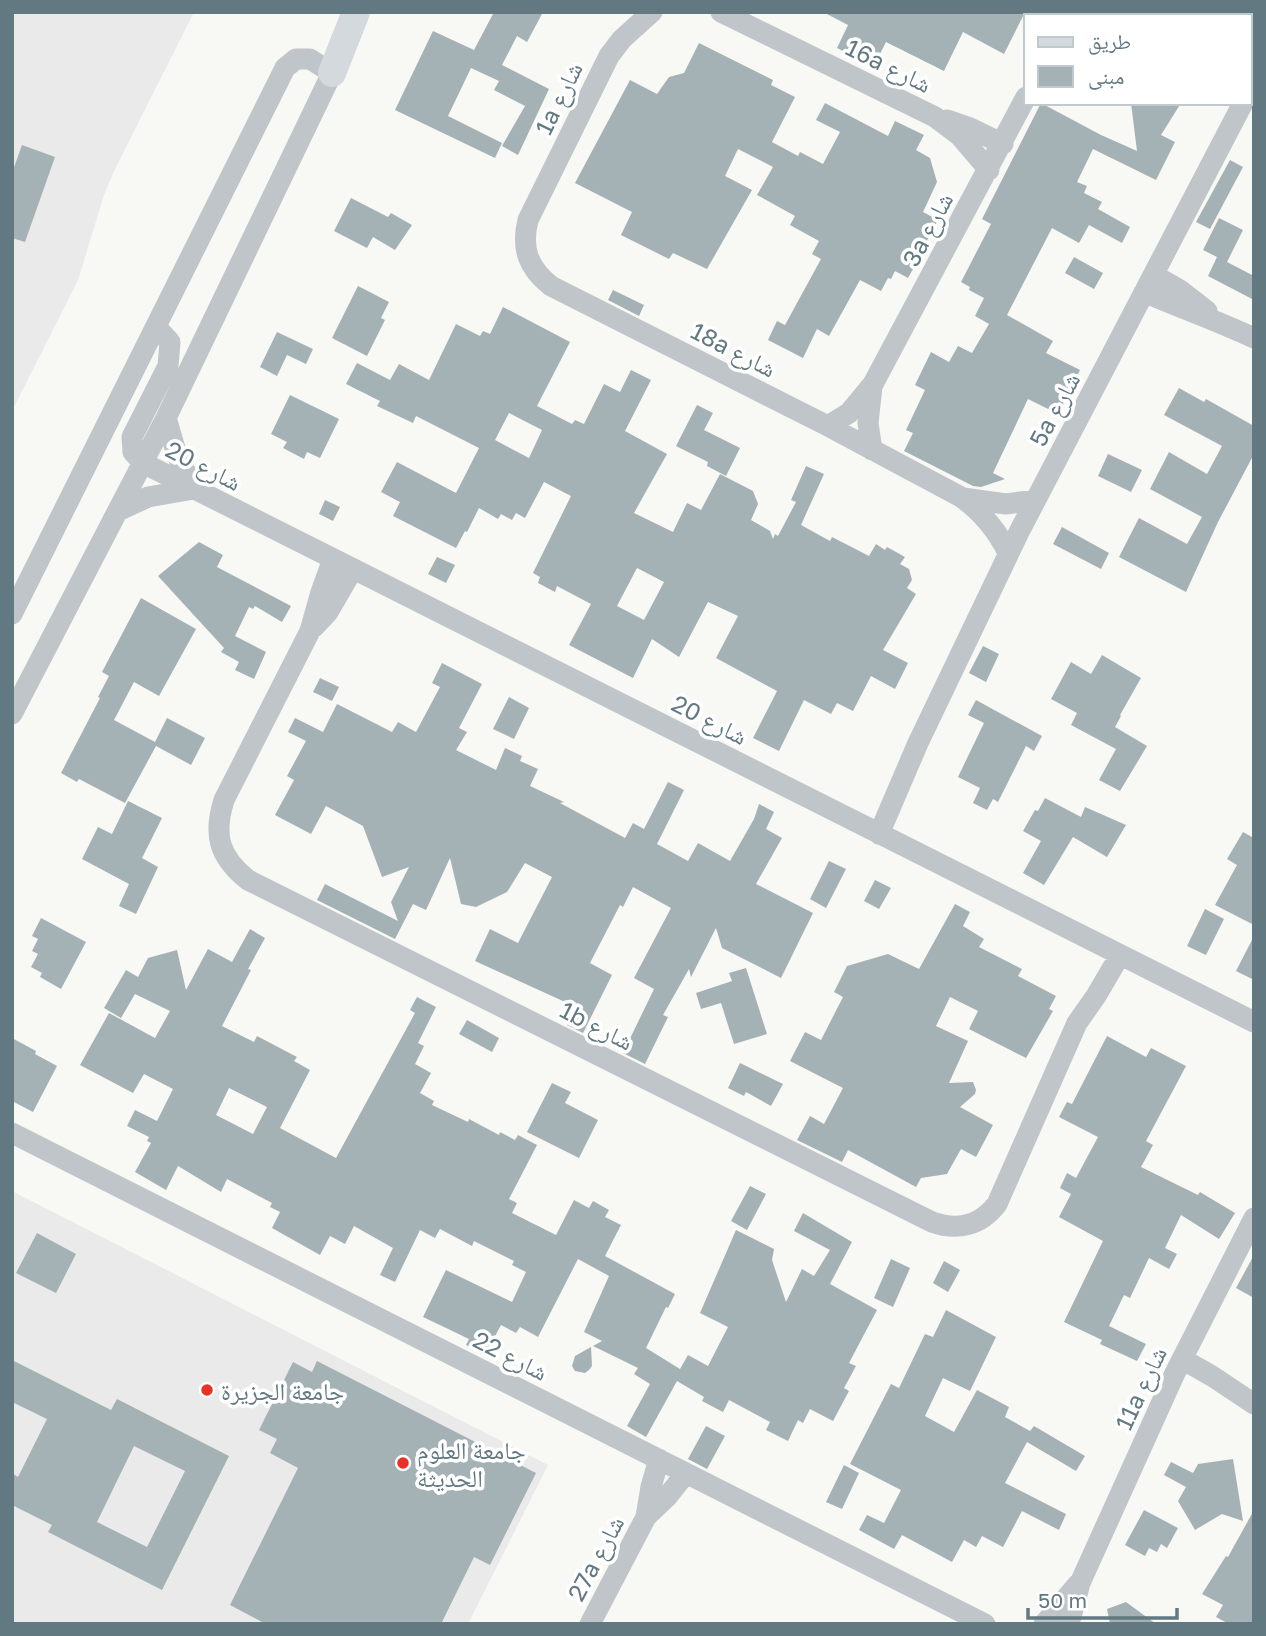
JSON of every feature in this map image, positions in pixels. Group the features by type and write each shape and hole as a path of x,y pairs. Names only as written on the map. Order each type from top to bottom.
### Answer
{"main road":[{"path":"332,73 356,12"}],"street":[{"name":"1a شارع","path":"528,220 609,56 622,39 652,12"},
{"name":"16a شارع","path":"721,12 740,18 935,117 970,128 1003,144"},
{"path":"12,614 285,68 296,58 303,57 332,73 166,418 12,714"},
{"name":"3a شارع","path":"828,426 858,405 873,384 1024,101"},
{"name":"5a شارع","path":"872,830 897,771 918,743 1035,500 1242,105"},
{"name":"16a شارع","path":"935,117 959,135 989,170"},
{"name":"18a شارع","path":"528,220 524,235 527,257 539,277 551,286 828,426 961,497 993,527 1009,553"},
{"path":"1149,284 1191,298 1215,319 1254,338"},
{"path":"143,463 133,452 132,437 170,359 170,342 156,327"},
{"name":"3a شارع","path":"872,450 868,423 873,384"},
{"path":"120,510 148,497 194,489 177,455 166,418"},
{"name":"شارع 20","path":"143,463 1254,1022"},
{"name":"18a شارع","path":"961,497 1006,504 1035,500"},
{"name":"1b شارع","path":"333,559 310,631 224,800 218,817 218,836 223,853 234,869 248,880 943,1226 967,1226 980,1221 997,1204 1077,1023 1086,991 1114,952"},
{"name":"1b شارع","path":"310,631 328,612 353,569"},
{"name":"شارع 22","path":"12,1133 985,1624"},
{"name":"11a شارع","path":"1069,1624 1080,1583 1179,1366 1254,1218"},
{"path":"1179,1366 1212,1376 1248,1401"},
{"name":"27a شارع","path":"590,1624 646,1517 659,1459"},
{"name":"27a شارع","path":"646,1517 686,1473"},
{"name":"11a شارع","path":"1044,1624 1080,1583"}],"shaded area":[{"path":"12,12 194,12 115,169 104,195 78,280 12,411"},
{"name":"جامعة الجزيرة","path":"12,1191 548,1465 468,1624 12,1624"}],"building":[{"path":"494,12 543,12 527,42 517,36 502,65 549,89 518,155 502,146 525,106 494,90 499,81 471,68 448,116 502,143 495,158 395,110 433,31 474,50"},
{"path":"823,12 1025,12 1004,54 963,32 944,71 886,42 874,66 853,56 837,48 848,25"},
{"path":"699,43 773,80 771,85 795,97 772,142 798,156 800,152 823,164 840,132 816,120 825,103 888,136 895,121 924,135 916,150 930,158 937,182 923,212 938,220 923,251 908,278 895,271 881,291 860,280 829,336 817,329 803,358 768,340 777,321 785,325 821,259 812,254 819,241 790,225 795,216 757,195 773,167 738,149 725,176 752,190 707,269 673,253 669,259 621,235 632,212 575,183 630,80 657,94 669,77 684,73"},
{"path":"1040,105 1137,151 1131,105 1180,105 1161,135 1175,142 1156,180 1093,149 1077,182 1087,186 1084,193 1102,202 1098,209 1130,227 1122,243 1089,225 1079,243 1052,228 1007,315 1053,341 1046,353 1080,370 1058,414 1028,399 993,473 1005,479 981,487 973,486 904,451 913,433 906,430 925,390 915,385 931,352 949,362 958,346 972,353 989,324 975,316 984,298 961,282 991,224 982,219"},
{"path":"22,145 55,157 25,242 12,238 12,173"},
{"path":"1230,160 1243,167 1210,229 1196,222"},
{"path":"351,198 388,217 391,213 412,225 395,250 373,237 367,248 334,231"},
{"path":"1219,218 1243,230 1227,262 1254,276 1254,300 1208,276 1217,257 1203,250"},
{"path":"1074,257 1103,273 1094,289 1065,273"},
{"path":"358,286 389,302 381,318 385,320 367,356 332,338"},
{"path":"613,290 644,305 639,316 608,300"},
{"path":"503,307 570,342 537,406 572,424 575,420 584,424 604,384 620,392 631,370 651,380 625,431 667,454 634,513 673,532 687,503 701,510 720,474 753,491 758,504 751,520 770,531 773,539 775,534 778,536 796,502 791,500 806,466 824,474 801,525 830,541 832,537 869,556 876,544 885,550 887,547 905,557 900,564 909,569 912,580 907,588 916,594 883,650 908,663 895,689 871,676 853,711 837,703 831,714 804,700 779,751 753,738 777,691 716,658 738,616 708,602 679,657 652,639 633,678 569,645 591,604 557,586 555,592 538,583 540,577 533,573 571,496 544,482 525,518 516,513 512,520 501,514 498,519 479,508 456,548 393,516 400,502 381,492 397,462 456,493 479,448 416,416 413,423 377,406 380,401 346,384 357,363 390,380 399,364 429,380 456,324 480,336 483,331 490,334","holes":["509,413 542,430 529,458 495,440","637,568 664,582 644,620 617,606"]},
{"path":"277,332 313,349 306,364 287,355 277,376 260,367"},
{"path":"1179,388 1204,402 1206,399 1254,426 1254,454 1218,522 1186,592 1119,557 1139,518 1187,544 1202,517 1150,489 1169,452 1207,474 1222,446 1164,415"},
{"path":"290,395 339,419 320,458 307,452 304,459 283,448 287,442 271,434"},
{"path":"697,405 713,413 704,430 740,448 726,476 707,466 708,462 676,446"},
{"path":"1108,454 1142,470 1131,492 1098,476"},
{"path":"325,500 340,507 333,521 319,514"},
{"path":"1062,527 1109,553 1101,569 1053,544"},
{"path":"199,542 223,555 217,567 291,606 282,622 255,606 253,609 249,607 235,636 266,652 254,679 235,670 239,662 221,652 224,648 158,576"},
{"path":"437,557 455,565 446,583 428,574"},
{"path":"141,598 196,629 159,696 134,682 114,720 155,742 167,718 205,738 191,765 156,746 125,803 79,779 77,782 61,773 109,676 102,672"},
{"path":"983,646 999,654 986,682 969,673"},
{"path":"1102,655 1141,678 1115,727 1147,746 1120,791 1099,780 1116,749 1071,725 1077,713 1051,699 1071,662 1091,674"},
{"path":"442,663 482,684 459,728 467,732 456,750 496,770 505,748 522,756 520,761 538,769 530,786 564,802 560,803 625,838 633,823 644,829 668,782 684,790 657,844 688,861 698,843 730,861 754,819 759,804 774,812 766,829 782,838 756,884 813,913 781,978 722,948 716,928 691,977 689,969 663,1015 668,1017 645,1064 623,1053 654,989 634,978 671,908 633,887 623,907 620,905 590,963 612,975 583,1033 567,1025 576,1007 475,961 490,929 518,943 552,877 525,863 507,892 476,907 461,904 450,858 426,910 413,904 395,939 317,900 325,884 398,921 391,902 409,867 382,877 363,826 326,806 311,834 275,815 294,780 287,776 306,741 288,732 295,718 323,732 337,704 392,732 398,722 416,732 440,687 432,683"},
{"path":"320,678 339,687 332,701 313,692"},
{"path":"509,697 529,708 514,739 493,729"},
{"path":"976,700 1042,736 1034,751 1026,746 998,802 993,799 987,810 973,803 980,788 958,777 984,723 968,715"},
{"path":"1045,798 1081,817 1085,807 1126,825 1107,857 1073,837 1044,885 1023,873 1041,841 1023,831"},
{"path":"128,801 162,818 142,858 158,867 136,914 119,906 129,884 82,859 98,827 112,834"},
{"path":"1243,832 1252,837 1254,833 1254,925 1215,905 1237,865 1227,859"},
{"path":"829,861 846,869 826,908 810,899"},
{"path":"875,880 891,888 879,909 864,901"},
{"path":"955,904 970,912 963,926 984,939 979,947 1022,969 1018,976 1056,996 1049,1009 1053,1011 1026,1058 969,1029 978,1011 950,997 936,1026 968,1041 949,1083 973,1082 975,1094 960,1107 993,1125 976,1157 961,1149 947,1174 921,1178 916,1187 848,1150 842,1162 797,1140 810,1116 824,1124 843,1088 790,1061 805,1032 821,1040 843,997 834,992 847,966 888,954 919,969"},
{"path":"1205,909 1224,919 1206,955 1187,946"},
{"path":"41,918 86,942 61,989 40,977 42,973 31,967 38,954 32,951 38,939 32,936"},
{"path":"250,929 265,938 222,1026 254,1042 257,1036 297,1057 294,1061 310,1070 280,1128 336,1158 415,1013 410,1010 417,997 436,1007 418,1043 424,1046 415,1064 431,1073 420,1093 434,1101 432,1105 468,1122 469,1119 515,1140 518,1135 537,1145 509,1199 517,1203 512,1213 556,1235 574,1200 589,1208 593,1201 609,1210 605,1217 621,1225 605,1256 675,1294 646,1348 680,1369 688,1355 708,1366 728,1327 700,1313 736,1230 774,1249 772,1260 786,1302 802,1269 814,1276 830,1250 794,1231 803,1213 852,1242 830,1284 877,1310 849,1363 856,1366 844,1388 849,1391 833,1421 810,1409 803,1423 798,1420 788,1441 766,1430 770,1422 729,1400 723,1412 702,1401 704,1397 677,1381 646,1437 627,1426 650,1384 634,1374 638,1368 593,1346 602,1341 584,1332 609,1276 578,1259 538,1337 520,1327 516,1333 501,1325 485,1355 466,1345 469,1339 423,1317 446,1270 512,1302 526,1272 512,1265 514,1261 474,1241 472,1246 440,1229 435,1238 420,1230 395,1282 380,1275 393,1248 354,1226 345,1244 330,1236 320,1255 272,1228 280,1212 270,1207 272,1203 227,1179 221,1192 178,1166 166,1190 135,1172 151,1143 147,1141 149,1137 127,1126 135,1110 157,1121 173,1089 144,1074 133,1093 80,1065 109,1013 155,1038 170,1011 135,994 121,1018 104,1008 126,970 138,977 148,958 177,950 186,990 208,949 232,962","holes":["229,1088 267,1107 253,1134 216,1115"]},
{"path":"1254,936 1254,980 1236,971"},
{"path":"746,968 767,1034 734,1044 721,1003 701,1009 696,993 732,981 729,973"},
{"path":"467,1020 499,1038 492,1052 459,1034"},
{"path":"1107,1036 1146,1057 1151,1048 1186,1066 1146,1141 1153,1145 1141,1167 1198,1195 1200,1192 1235,1213 1219,1239 1181,1215 1165,1248 1177,1254 1169,1269 1149,1258 1130,1298 1124,1295 1109,1326 1146,1344 1137,1361 1100,1344 1102,1340 1064,1322 1103,1241 1059,1217 1071,1194 1060,1188 1067,1173 1076,1178 1098,1137 1059,1117 1067,1102 1072,1104"},
{"path":"12,1038 57,1066 33,1112 12,1101"},
{"path":"740,1063 783,1084 771,1106 746,1092 744,1096 728,1088"},
{"path":"552,1083 571,1092 565,1103 598,1120 579,1158 527,1132"},
{"path":"750,1186 766,1194 747,1230 731,1221"},
{"path":"37,1233 76,1254 56,1293 16,1273"},
{"path":"1254,1255 1254,1298 1236,1288"},
{"path":"891,1259 910,1268 893,1307 874,1298"},
{"path":"944,1261 960,1270 948,1292 933,1283"},
{"path":"946,1310 996,1337 970,1391 943,1378 925,1416 954,1432 977,1390 1009,1407 1005,1417 1030,1431 1034,1426 1085,1456 1076,1471 1027,1442 1005,1483 1066,1514 1059,1530 1022,1511 1003,1547 982,1536 976,1547 964,1540 952,1562 902,1535 894,1549 859,1530 867,1515 884,1523 901,1490 850,1464 891,1384 899,1388 925,1334 933,1337"},
{"path":"591,1347 592,1366 585,1373 575,1371 572,1366 575,1356"},
{"path":"12,1360 111,1410 117,1399 229,1456 162,1590 48,1532 52,1525 12,1505 12,1473 18,1477 47,1419 12,1402","holes":["134,1446 185,1471 147,1547 97,1522"]},
{"path":"317,1361 536,1473 490,1565 474,1557 441,1624 266,1624 230,1605 298,1468 270,1453 277,1439 259,1430 293,1362 312,1372"},
{"path":"706,1426 725,1436 707,1469 688,1459"},
{"path":"1233,1459 1243,1521 1222,1514 1195,1530 1178,1501 1186,1487 1164,1475 1171,1462 1193,1473 1198,1464"},
{"path":"844,1465 859,1473 842,1509 826,1502"},
{"path":"1144,1510 1178,1528 1167,1548 1161,1544 1157,1552 1149,1548 1145,1556 1125,1545"},
{"path":"1254,1510 1254,1624 1229,1624 1216,1617 1223,1605 1202,1594 1226,1556 1228,1557"},
{"path":"1126,1602 1156,1624 1110,1624 1107,1609"}],"place":[{"name":"جامعة الجزيرة","path":"207,1390"},
{"name":"جامعة العلوم الحديثة","path":"403,1463"}]}
